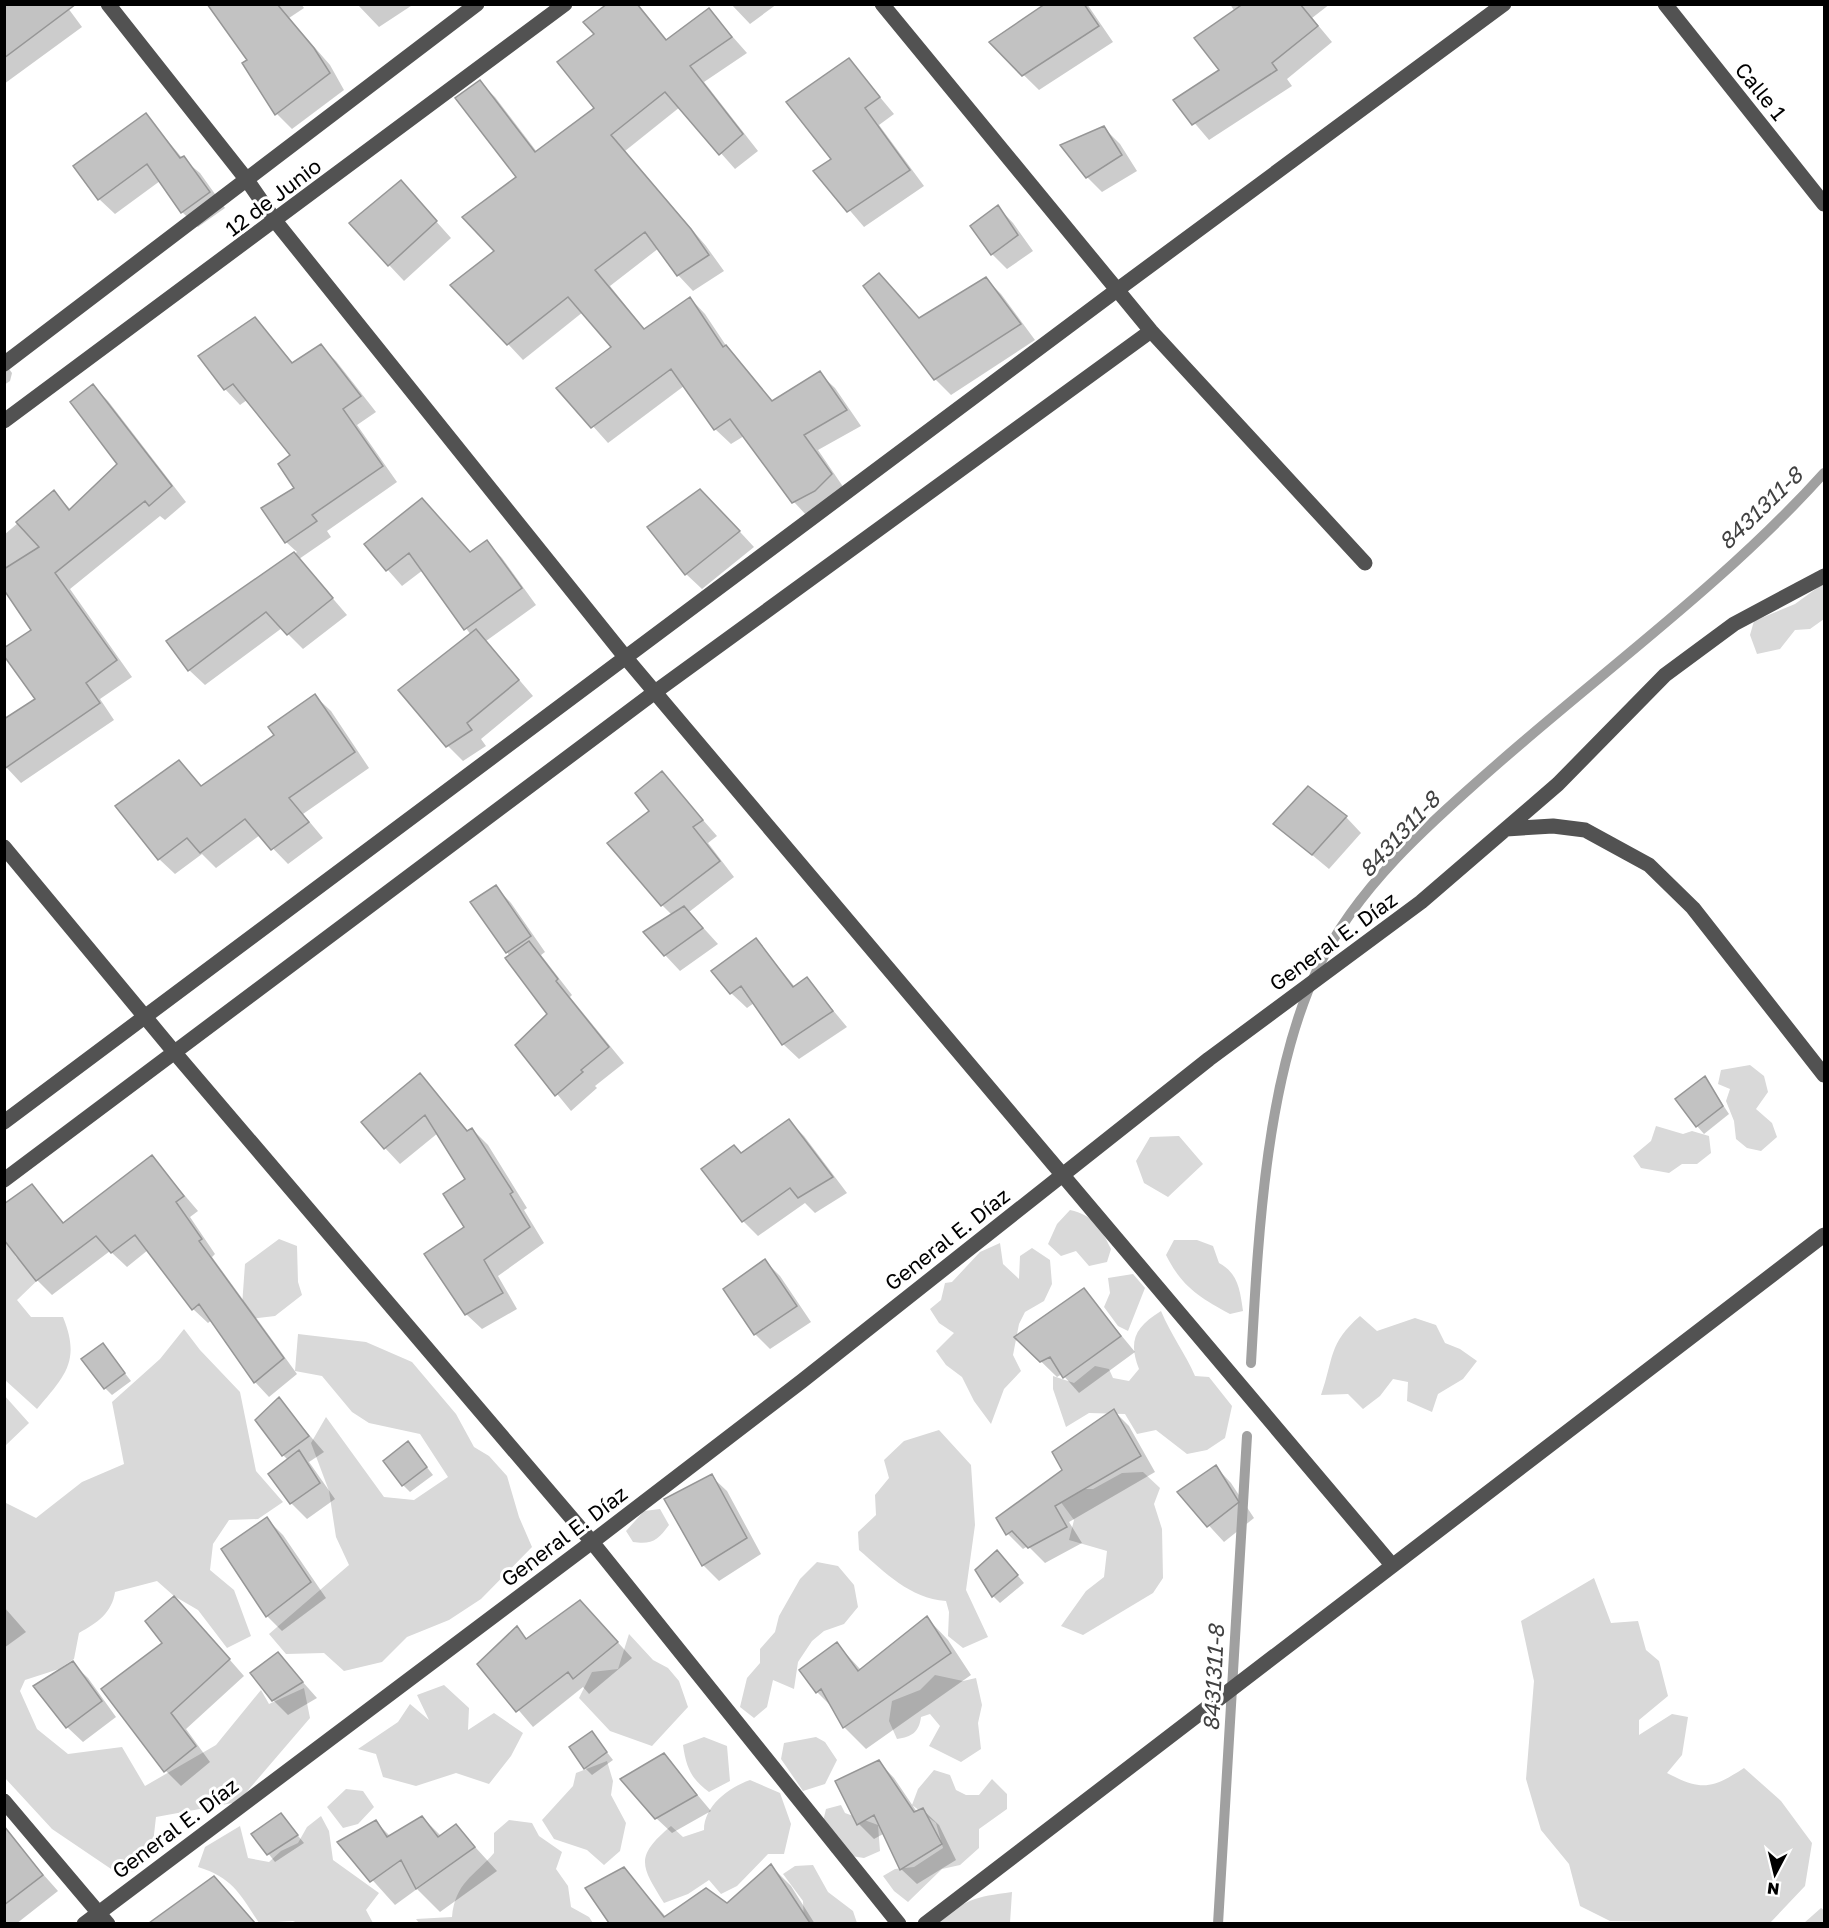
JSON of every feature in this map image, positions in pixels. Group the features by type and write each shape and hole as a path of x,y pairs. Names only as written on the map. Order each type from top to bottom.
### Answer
{"street":[{"path":"108,4 247,180 276,222 626,658 1392,1565"},
{"name":"12 de Junio","path":"4,364 477,4"},
{"name":"12 de Junio","path":"4,421 276,222 566,4"},
{"path":"882,4 1151,331 1365,563"},
{"path":"4,1122 1117,290 1504,4"},
{"name":"Calle 1","path":"1665,4 1824,204"},
{"path":"4,1180 655,692 1151,331"},
{"name":"General E. Díaz","path":"84,1923 103,1918 802,1381 1209,1059 1421,902 1558,784 1665,675 1734,624 1824,576"},
{"path":"1506,829 1553,826 1585,830 1649,865 1694,908 1824,1075"},
{"path":"4,847 175,1053 592,1542 899,1923"},
{"path":"925,1923 1824,1235"},
{"path":"4,1801 103,1918"}],"shaded area":[{"path":"1824,583 1824,619 1810,629 1795,630 1780,649 1757,654 1750,635 1754,621 1795,604"},
{"path":"1750,1065 1764,1076 1768,1092 1756,1109 1772,1123 1777,1137 1761,1151 1747,1148 1736,1139 1734,1121 1726,1101 1730,1089 1718,1084 1721,1070"},
{"path":"1656,1126 1683,1134 1692,1131 1709,1136 1711,1153 1697,1164 1682,1164 1669,1173 1641,1168 1633,1156 1651,1141"},
{"path":"1179,1136 1203,1164 1168,1197 1144,1183 1136,1161 1150,1137"},
{"path":"1070,1210 1085,1215 1100,1229 1111,1249 1107,1262 1089,1266 1076,1251 1061,1256 1048,1244 1057,1224"},
{"path":"4,1236 16,1257 45,1273 17,1300 31,1317 63,1317 68,1332 70,1357 67,1367 55,1387 37,1409 5,1380"},
{"path":"279,1239 297,1246 298,1282 302,1295 275,1316 241,1320 245,1264"},
{"path":"1174,1240 1197,1240 1213,1246 1219,1263 1230,1272 1237,1283 1243,1311 1230,1314 1200,1296 1185,1283 1166,1255"},
{"path":"1000,1243 1003,1264 1019,1279 1020,1256 1032,1248 1050,1260 1052,1284 1044,1301 1025,1312 1019,1324 1013,1355 1021,1371 1004,1389 991,1424 974,1401 962,1377 946,1365 936,1351 954,1333 939,1323 930,1309 941,1300 945,1283 952,1282 980,1252"},
{"path":"1133,1274 1145,1288 1128,1331 1118,1326 1104,1307 1110,1293 1108,1278"},
{"path":"1161,1311 1195,1376 1209,1377 1232,1406 1225,1438 1207,1450 1187,1454 1156,1430 1137,1434 1125,1414 1089,1413 1066,1427 1053,1389 1053,1376 1074,1383 1095,1366 1109,1369 1113,1378 1129,1381 1139,1369 1134,1350 1136,1336 1145,1323"},
{"path":"1360,1316 1377,1331 1415,1318 1436,1325 1445,1343 1460,1349 1477,1361 1463,1379 1438,1394 1432,1412 1407,1401 1408,1382 1393,1379 1380,1396 1363,1409 1348,1394 1321,1395 1333,1352 1342,1335"},
{"path":"184,1329 200,1350 240,1392 256,1471 283,1502 258,1519 229,1520 213,1544 210,1570 234,1590 251,1636 227,1648 198,1610 174,1596 157,1581 115,1592 111,1606 103,1617 79,1633 74,1659 59,1669 25,1680 20,1691 37,1729 68,1754 122,1747 145,1786 216,1745 261,1690 269,1704 304,1688 310,1718 238,1802 156,1817 152,1852 136,1871 117,1873 52,1829 5,1778 4,1502 36,1518 82,1482 124,1464 112,1402 160,1359"},
{"path":"298,1334 366,1342 412,1362 456,1414 474,1447 489,1456 507,1476 519,1517 532,1547 481,1599 449,1620 407,1637 382,1662 344,1671 324,1653 286,1654 269,1634 349,1565 336,1537 329,1491 311,1443 326,1417 384,1497 414,1500 448,1477 420,1434 369,1423 352,1412 322,1376 295,1371"},
{"path":"4,1395 29,1423 5,1446 4,1446"},
{"path":"939,1430 971,1465 975,1525 966,1590 988,1637 963,1648 948,1636 949,1612 946,1601 909,1590 859,1550 858,1532 876,1515 875,1495 889,1478 884,1460 904,1441"},
{"path":"1143,1472 1160,1488 1154,1504 1162,1529 1163,1578 1153,1593 1083,1635 1061,1626 1086,1591 1104,1577 1107,1551 1069,1540 1074,1520 1060,1501 1063,1489 1093,1489 1122,1473"},
{"path":"660,1509 669,1525 665,1530 658,1538 650,1542 633,1542 626,1531 644,1511"},
{"path":"817,1562 838,1566 854,1585 858,1607 844,1624 824,1631 812,1641 798,1662 794,1689 773,1680 767,1707 754,1718 740,1707 747,1678 760,1663 760,1649 775,1632 779,1616 800,1579"},
{"path":"1594,1578 1611,1623 1638,1621 1646,1650 1659,1661 1668,1696 1639,1720 1639,1735 1672,1714 1688,1717 1682,1755 1667,1773 1689,1783 1706,1785 1715,1784 1744,1768 1781,1801 1812,1843 1805,1886 1770,1923 1610,1921 1580,1906 1569,1864 1541,1830 1526,1779 1534,1681 1521,1621"},
{"path":"629,1634 653,1660 668,1668 679,1681 688,1707 652,1746 610,1731 579,1698 592,1672 618,1669"},
{"path":"935,1675 963,1681 976,1678 982,1705 978,1723 981,1749 961,1762 929,1746 940,1726 930,1714 921,1717 914,1733 897,1739 889,1721 892,1701 920,1690"},
{"path":"444,1685 469,1708 468,1730 494,1713 523,1733 511,1756 489,1784 456,1773 416,1786 383,1777 376,1754 358,1749 398,1722 410,1704 429,1720 417,1695"},
{"path":"704,1737 727,1746 730,1781 709,1792 690,1772 683,1745"},
{"path":"816,1737 825,1742 837,1760 825,1784 803,1791 781,1759 784,1743"},
{"path":"607,1761 613,1781 611,1795 626,1823 620,1851 604,1865 587,1850 554,1839 542,1820 573,1786 576,1773"},
{"path":"934,1770 950,1775 956,1790 966,1795 979,1795 992,1779 1007,1794 1007,1809 979,1829 979,1848 960,1865 942,1869 908,1902 894,1891 883,1876 895,1869 914,1867 943,1848 936,1823 912,1805 918,1789"},
{"path":"750,1780 780,1793 791,1824 784,1854 768,1854 737,1886 721,1894 709,1880 688,1894 664,1903 646,1871 646,1854 651,1846 671,1826 683,1837 704,1830 708,1813 719,1799"},
{"path":"346,1789 363,1791 374,1807 358,1824 343,1828 327,1807"},
{"path":"841,1805 845,1813 878,1825 880,1851 864,1858 832,1853 820,1834 826,1809"},
{"path":"321,1816 329,1831 333,1860 379,1893 366,1910 373,1923 300,1924 293,1921 259,1923 241,1895 228,1882 198,1867 205,1847 240,1826 248,1858 269,1862 281,1851 298,1843 307,1827"},
{"path":"509,1820 532,1823 539,1836 562,1852 556,1869 568,1886 571,1907 589,1917 593,1923 419,1923 416,1919 452,1917 461,1888 494,1853 494,1833"},
{"path":"813,1865 828,1892 853,1911 857,1923 804,1923 803,1901 783,1874 795,1866"},
{"path":"1012,1892 1010,1923 936,1924 963,1904"},
{"path":"1821,1908 1824,1910 1824,1923 1804,1923"}],"building":[{"path":"4,4 76,4 4,58"},
{"path":"207,4 277,4 314,48 330,73 275,115 242,63 247,60"},
{"path":"607,4 637,4 666,40 709,8 732,37 690,66 743,134 719,155 665,92 611,135 691,229 709,255 677,276 645,232 595,270 644,329 690,297 723,347 726,345 772,401 820,371 847,410 804,435 832,474 815,491 792,503 730,419 714,430 671,369 591,428 556,388 611,347 568,297 507,345 450,285 494,251 462,217 516,177 455,98 480,80 535,152 594,108 557,62 594,34 583,22"},
{"path":"1045,4 1084,4 1099,26 1022,76 989,42"},
{"path":"1243,4 1300,4 1318,26 1272,63 1277,70 1192,125 1173,100 1219,70 1194,38"},
{"path":"849,58 880,97 865,108 910,170 847,212 813,171 831,159 786,102"},
{"path":"146,113 180,158 184,156 210,192 181,213 147,164 98,200 73,166"},
{"path":"1104,126 1122,155 1086,178 1060,145"},
{"path":"401,180 437,221 388,266 349,223"},
{"path":"998,205 1018,235 991,255 970,226"},
{"path":"879,273 919,318 986,277 1021,324 934,380 863,286"},
{"path":"255,317 292,363 321,344 361,396 343,409 383,466 312,515 317,521 285,543 261,508 294,488 278,464 290,455 233,384 224,390 198,356"},
{"path":"93,384 172,486 149,506 145,501 55,573 117,660 86,683 100,703 4,769 4,719 35,699 4,656 4,648 31,630 4,590 4,569 39,547 16,522 54,490 69,510 117,464 70,402"},
{"path":"700,489 740,531 685,575 647,527"},
{"path":"422,498 470,552 487,540 522,588 464,630 409,553 386,571 364,544"},
{"path":"294,552 333,598 287,635 266,612 188,671 166,641"},
{"path":"476,629 519,680 467,723 472,730 446,747 398,690"},
{"path":"315,694 355,752 289,798 309,822 271,850 245,819 200,853 187,838 158,860 115,806 179,760 201,786 274,735 268,727"},
{"path":"662,771 703,820 693,827 720,861 661,906 607,843 649,811 635,793"},
{"path":"1308,786 1347,816 1312,855 1273,824"},
{"path":"496,885 531,936 506,953 470,902"},
{"path":"684,906 703,928 664,956 643,932"},
{"path":"756,938 793,987 807,977 833,1011 782,1045 741,986 730,994 711,971"},
{"path":"529,941 558,979 556,981 609,1047 555,1096 515,1045 547,1014 505,958"},
{"path":"420,1073 467,1131 472,1128 513,1192 510,1194 530,1227 484,1260 503,1293 465,1315 424,1254 464,1227 443,1194 465,1179 425,1115 384,1149 361,1122"},
{"path":"1705,1076 1723,1106 1696,1127 1675,1099"},
{"path":"789,1119 833,1177 798,1198 790,1188 742,1222 701,1169 734,1145 741,1153"},
{"path":"152,1155 184,1196 176,1202 202,1239 199,1241 284,1358 254,1383 199,1304 192,1310 135,1235 111,1253 96,1236 36,1281 4,1240 4,1204 32,1184 63,1223"},
{"path":"765,1259 797,1306 754,1335 723,1289"},
{"path":"1084,1288 1121,1336 1063,1378 1050,1357 1040,1362 1014,1337"},
{"path":"103,1343 125,1373 104,1389 81,1359"},
{"path":"279,1397 309,1436 282,1456 255,1420"},
{"path":"1114,1409 1141,1456 1055,1506 1067,1527 1028,1548 1012,1531 1006,1535 996,1518 1062,1470 1052,1452"},
{"path":"408,1441 427,1467 402,1486 383,1461"},
{"path":"299,1450 320,1483 290,1504 268,1474"},
{"path":"1216,1465 1239,1502 1207,1527 1177,1492"},
{"path":"712,1474 747,1538 702,1566 664,1499"},
{"path":"267,1517 311,1582 266,1617 221,1549"},
{"path":"997,1550 1018,1575 992,1597 975,1570"},
{"path":"174,1596 230,1659 171,1713 196,1746 164,1772 101,1689 162,1643 145,1621"},
{"path":"580,1600 618,1642 573,1679 568,1672 516,1712 477,1664 517,1626 526,1639"},
{"path":"927,1616 951,1653 843,1728 821,1689 816,1693 799,1670 837,1642 858,1671"},
{"path":"278,1652 303,1682 272,1701 250,1673"},
{"path":"73,1661 102,1701 66,1728 33,1686"},
{"path":"592,1731 607,1752 584,1769 569,1747"},
{"path":"664,1753 697,1795 655,1819 620,1779"},
{"path":"879,1760 914,1812 923,1808 942,1844 900,1870 874,1815 857,1825 835,1781"},
{"path":"281,1813 298,1835 267,1855 251,1834"},
{"path":"422,1816 438,1837 456,1824 475,1847 416,1889 401,1860 370,1882 337,1842 376,1820 387,1837"},
{"path":"4,1826 43,1875 4,1905"},
{"path":"771,1864 810,1923 609,1923 585,1888 624,1867 664,1917 706,1888 727,1903"},
{"path":"214,1876 255,1923 149,1923"}],"waterway":[{"name":"8431311-8","path":"1251,1363 1261,1213 1267,1161 1286,1060 1300,1012 1318,968 1352,911 1396,859 1469,789 1706,588 1786,513 1824,473"},
{"name":"8431311-8","path":"1218,1924 1247,1436"}]}
